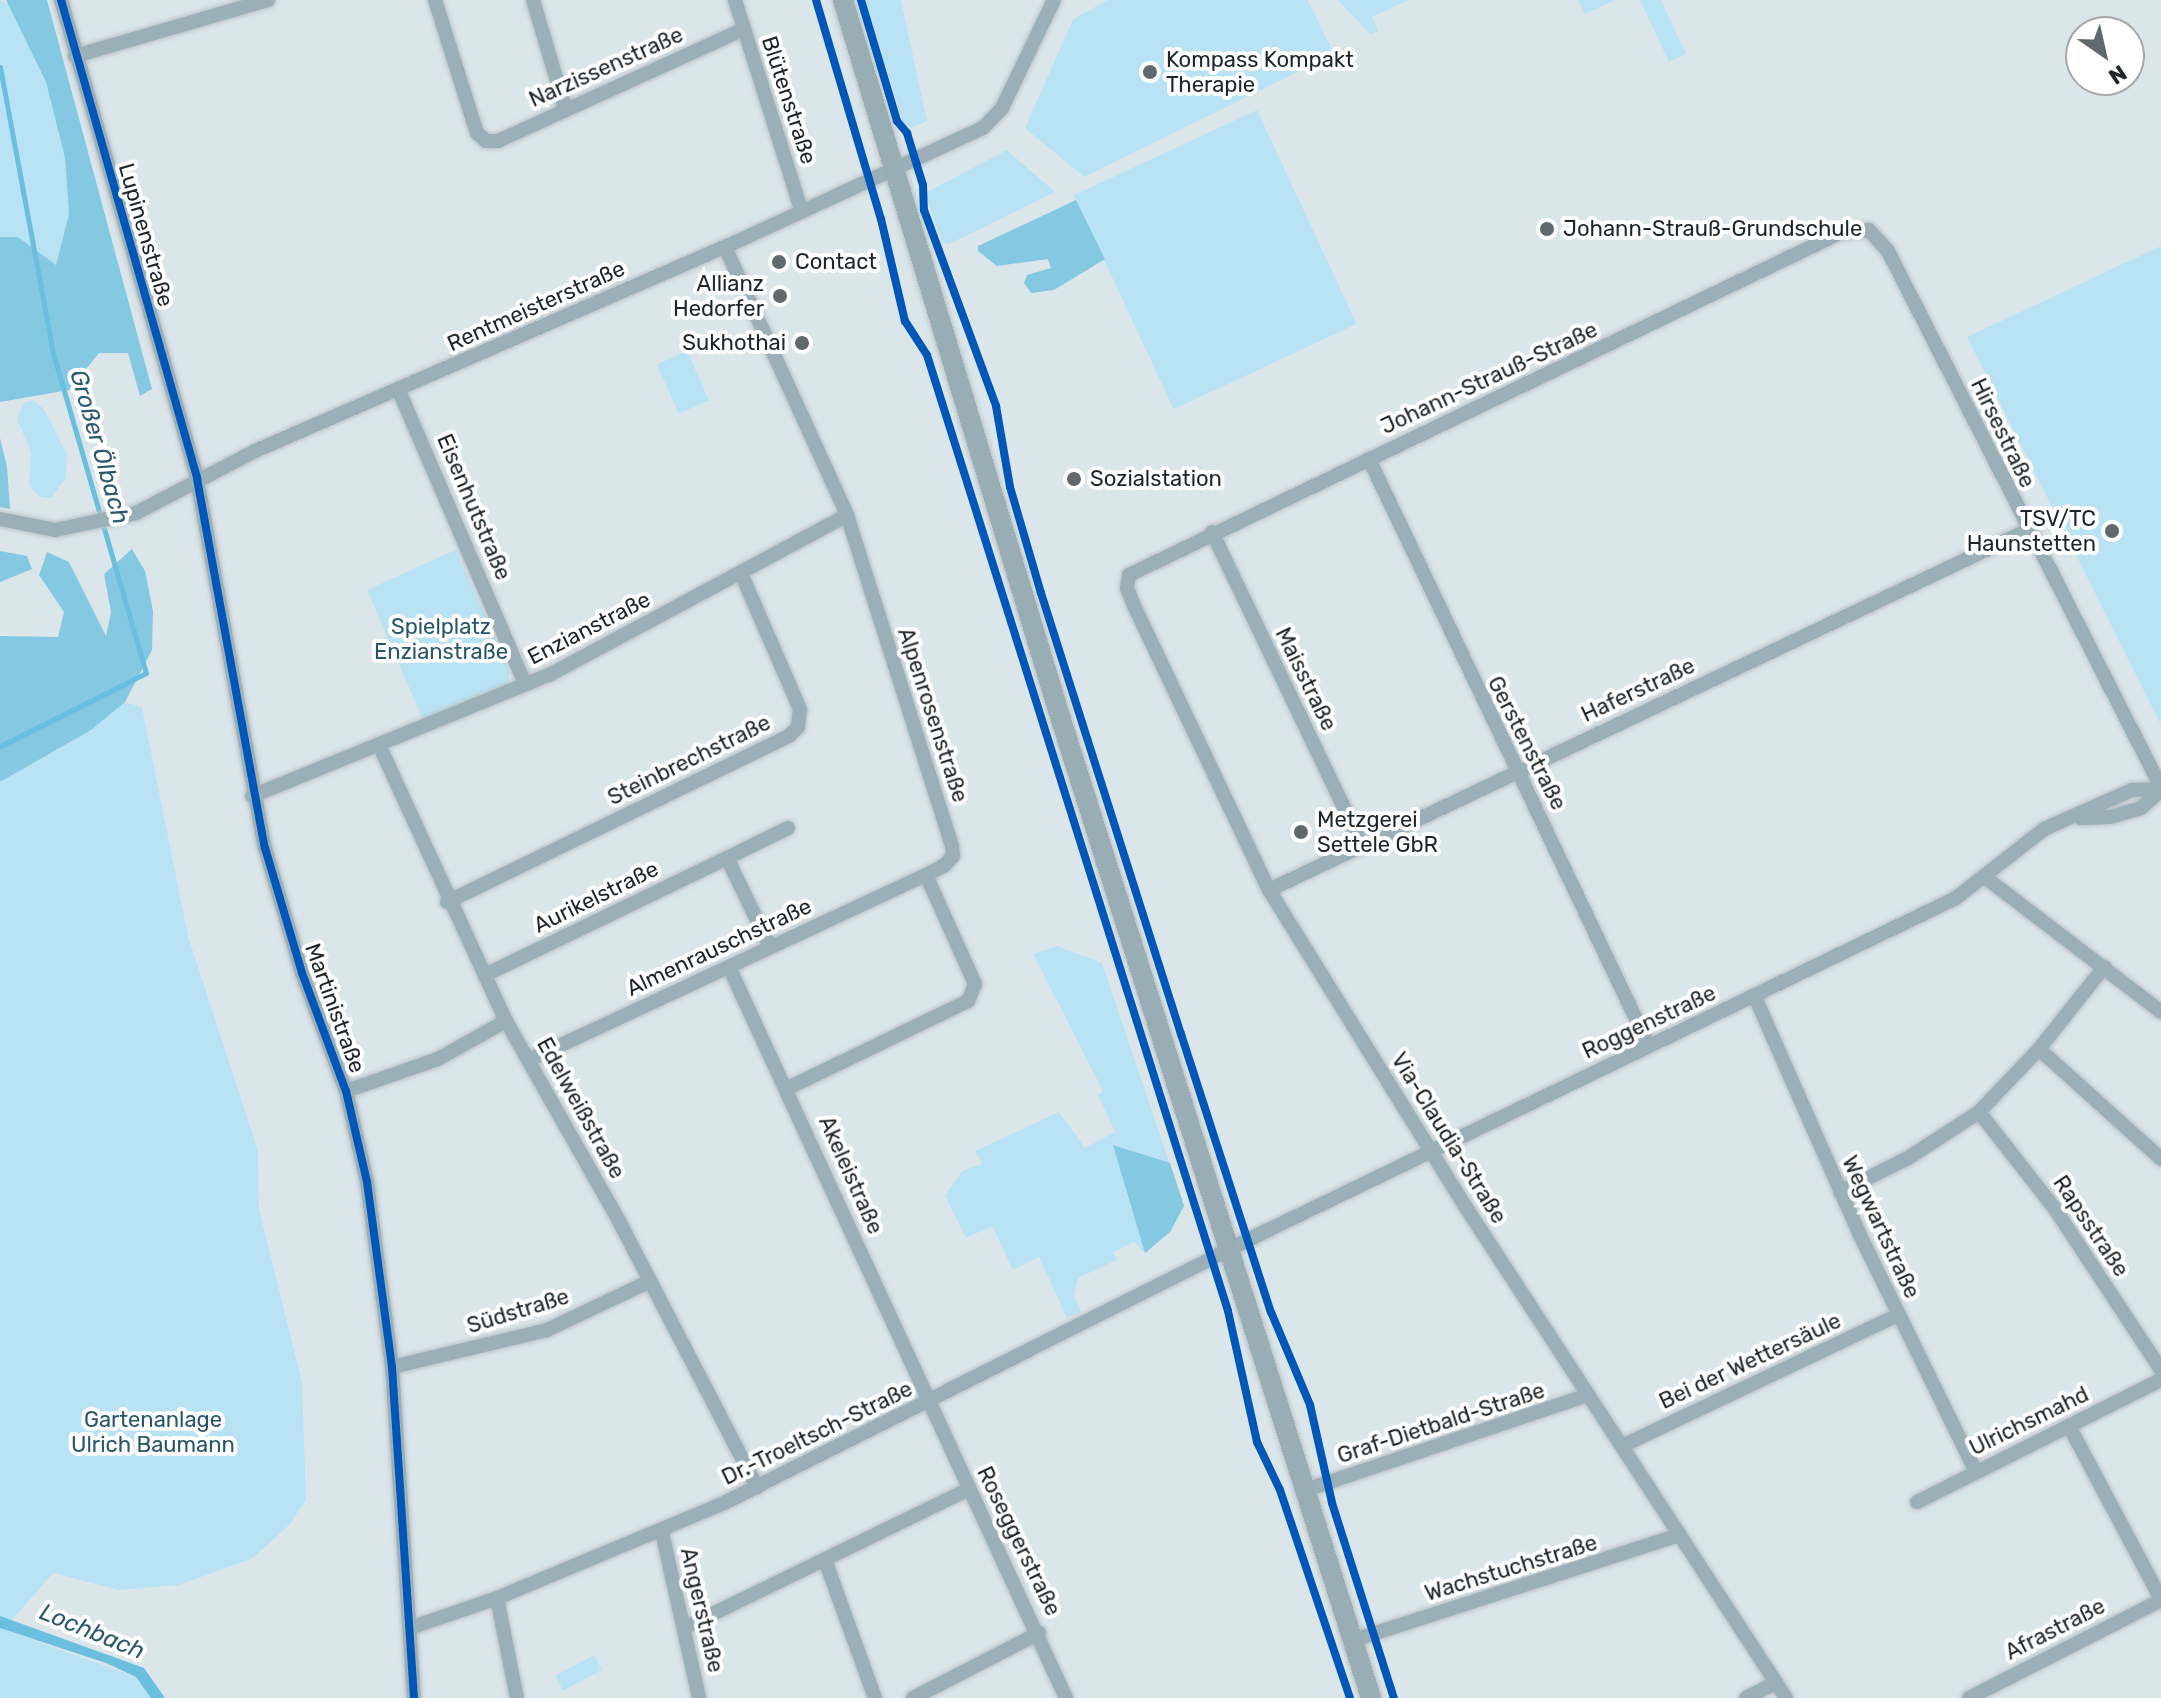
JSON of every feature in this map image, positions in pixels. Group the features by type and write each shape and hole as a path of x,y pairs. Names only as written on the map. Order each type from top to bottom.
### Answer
{"main road":[{"path":"843,0 891,172 1371,1698"}],"street":[{"name":"Lupinenstraße","path":"61,0 197,479"},
{"path":"75,56 268,0"},
{"name":"Narzissenstraße","path":"435,0 477,133 486,141 498,141 744,29"},
{"path":"533,0 565,108"},
{"name":"Blütenstraße","path":"735,0 802,212"},
{"name":"Rentmeisterstraße","path":"197,479 725,247 983,128 996,117 1054,0"},
{"name":"Johann-Strauß-Straße","path":"1129,575 1212,532 1840,233 1869,230"},
{"name":"Hirsestraße","path":"1869,230 1888,251 2026,531 2161,789"},
{"name":"Alpenrosenstraße","path":"725,247 847,515 952,846 953,856 926,875"},
{"name":"Eisenhutstraße","path":"399,391 525,684"},
{"name":"Gerstenstraße","path":"1369,459 1649,1046"},
{"path":"0,519 55,530 95,524 118,519 197,479"},
{"name":"Martinistraße","path":"197,479 252,796 283,915 346,1091 367,1182 392,1367 414,1698"},
{"name":"Enzianstraße","path":"252,796 525,684 847,515"},
{"name":"Haferstraße","path":"1269,890 2026,531"},
{"name":"Maisstraße","path":"1212,532 1362,845"},
{"name":"Steinbrechstraße","path":"447,902 789,736 798,727 800,709 741,573"},
{"name":"Via-Claudia-Straße","path":"1129,575 1127,588 1133,603 1269,890 1431,1152 1786,1698"},
{"name":"Edelweißstraße","path":"379,745 447,902 506,1021 531,1059 757,1487"},
{"name":"Roggenstraße","path":"1230,1251 1956,898 1986,878 2021,843 2132,790 2161,789"},
{"name":"Aurikelstraße","path":"485,975 788,828"},
{"path":"727,858 770,947"},
{"path":"788,1088 968,1001 975,984 926,875"},
{"name":"Almenrauschstraße","path":"531,1059 926,875"},
{"path":"1986,878 2161,1012"},
{"name":"Akeleistraße","path":"729,967 788,1088 928,1404"},
{"path":"1840,1192 1908,1158 1979,1112 2039,1049 2104,967"},
{"name":"Wegwartstraße","path":"1755,997 1840,1192 1976,1472"},
{"path":"346,1091 438,1059 506,1021"},
{"path":"2039,1049 2161,1159"},
{"name":"Rapsstraße","path":"1979,1112 2055,1209 2161,1370"},
{"name":"Dr.-Troeltsch-Straße","path":"410,1628 497,1598 662,1532 928,1404 1230,1251"},
{"name":"Südstraße","path":"392,1367 547,1330 650,1281"},
{"name":"Bei der Wettersäule","path":"1622,1446 1898,1315"},
{"name":"Ulrichsmahd","path":"1917,1502 2161,1380"},
{"name":"Graf-Dietbald-Straße","path":"1306,1490 1588,1395"},
{"name":"Roseggerstraße","path":"928,1404 1039,1633 1066,1698"},
{"path":"2069,1426 2161,1599"},
{"path":"684,1628 969,1489"},
{"name":"Angerstraße","path":"662,1532 699,1698"},
{"name":"Wachstuchstraße","path":"1354,1640 1680,1535"},
{"path":"825,1560 875,1698"},
{"path":"497,1598 517,1698"},
{"name":"Afrastraße","path":"1969,1698 2161,1599"},
{"path":"913,1698 1039,1633"},
{"path":"1746,1698 1776,1683"}],"green space":[{"path":"0,0 12,7 46,82 65,158 69,214 56,265 18,237 0,237"},
{"path":"865,0 901,0 927,121 911,128 903,122"},
{"path":"1108,0 1308,0 1334,54 1084,177 1025,128 1073,19"},
{"path":"1338,0 1409,0 1372,17 1378,31 1370,34"},
{"path":"1578,0 1615,0 1585,14"},
{"path":"1640,0 1661,0 1686,54 1669,62"},
{"path":"1257,110 1357,324 1174,409 1074,195"},
{"path":"1007,150 1055,192 949,244 942,242 925,193"},
{"name":"TSV/TC Haunstetten","path":"2161,246 2161,725 1967,337"},
{"path":"687,351 709,400 679,414 657,364"},
{"path":"33,400 44,409 67,454 66,478 51,498 38,496 29,485 31,452 17,419 24,403"},
{"name":"Spielplatz Enzianstraße","path":"455,550 509,669 509,684 424,722 367,590"},
{"name":"Gartenanlage Ulrich Baumann","path":"125,702 142,707 188,936 258,1151 259,1209 302,1382 306,1500 289,1525 253,1558 179,1585 119,1590 53,1573 11,1621 0,1616 0,782 91,730"},
{"path":"1057,946 1102,963 1184,1206 1170,1232 1145,1253 1134,1242 1113,1252 1117,1260 1078,1278 1074,1296 1081,1312 1067,1318 1039,1257 1013,1270 992,1226 966,1238 945,1196 962,1171 982,1164 975,1151 1059,1112 1085,1148 1115,1132 1098,1095 1103,1091 1033,954"},
{"path":"0,1628 136,1677 151,1698 0,1698"},
{"path":"594,1655 602,1670 563,1691 555,1676"}],"shaded area":[{"path":"6,0 47,0 152,389 140,396 128,353 99,353 69,390 0,402 0,237 18,237 56,265 69,214 65,158 46,82"},
{"path":"1076,200 1105,259 1054,290 1031,293 1024,283 1027,275 1051,268 1048,259 997,266 978,251 978,246"},
{"path":"0,438 7,467 10,509 0,507"},
{"path":"132,549 145,571 153,611 152,650 125,702 91,730 0,782 0,636 58,637 64,612 39,575 47,552 69,562 106,636 111,612 104,574"},
{"path":"0,551 27,556 32,569 0,582"},
{"path":"1113,1145 1170,1163 1184,1206 1170,1232 1145,1253"},
{"path":"0,1616 144,1668 165,1698 151,1698 136,1677 106,1663 0,1628"}],"waterway":[{"name":"Großer Ölbach","path":"0,67 53,353 146,673 0,746"}],"cycle path":[{"path":"61,0 197,479 265,848 302,973 346,1091 367,1182 392,1367 414,1698"},
{"path":"816,0 881,219 905,321 927,355 1228,1311 1257,1442 1280,1490 1350,1698"},
{"path":"861,0 897,121 907,133 923,185 924,210 996,406 1010,487 1041,593 1181,1034 1271,1312 1310,1405 1332,1503 1394,1698"}],"place":[{"name":"Kompass Kompakt Therapie","path":"1150,72"},
{"name":"Johann-Strauß-Grundschule","path":"1547,229"},
{"name":"Contact","path":"779,262"},
{"name":"Allianz Hedorfer","path":"780,296"},
{"name":"Sukhothai","path":"802,343"},
{"name":"Sozialstation","path":"1074,479"},
{"name":"TSV/TC Haunstetten","path":"2112,531"},
{"name":"Metzgerei Settele GbR","path":"1301,832"}],"water label":[{"name":"Lochbach","path":"92,1632"}]}
